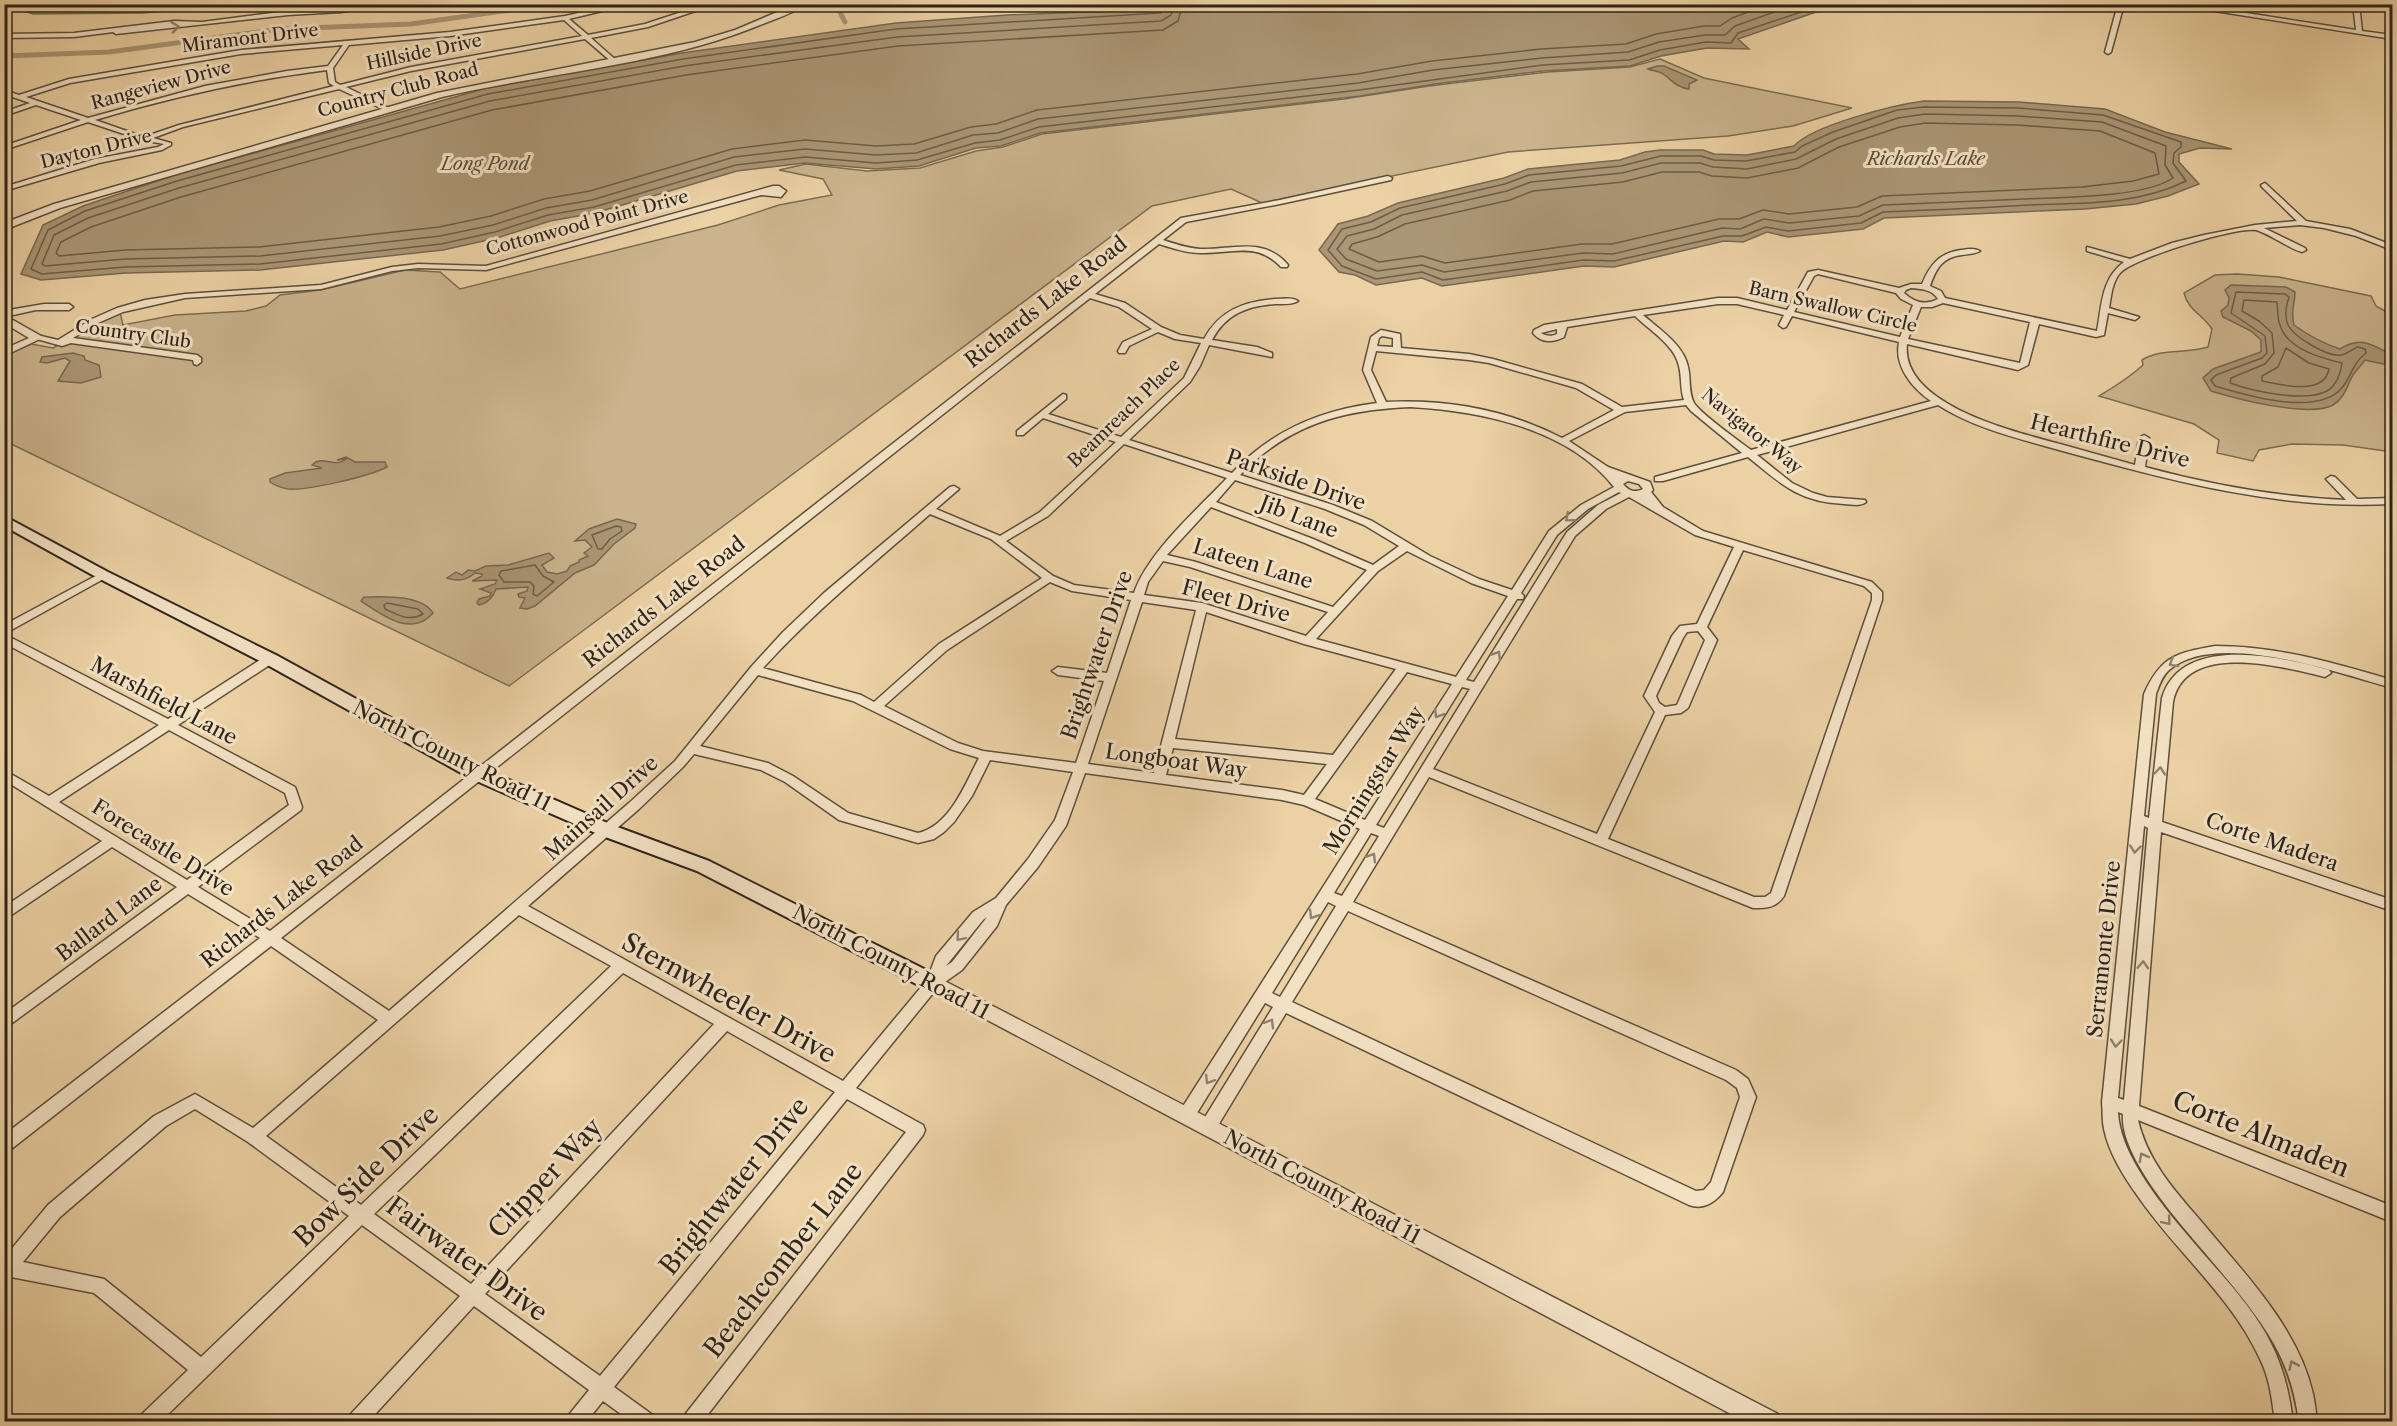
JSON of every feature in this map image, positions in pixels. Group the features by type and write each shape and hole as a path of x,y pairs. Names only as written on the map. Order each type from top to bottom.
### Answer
{"main road":[{"name":"North County Road 11","path":"4,520 103,574 270,659 478,774 606,830 704,866 933,983"}],"street":[{"path":"4,36 116,32 383,4"},
{"path":"454,4 478,6 513,4"},
{"name":"Miramont Drive","path":"20,97 69,81 211,57 565,18 628,4"},
{"name":"Hillside Drive","path":"144,139 181,126 453,59 587,38 670,20 713,4"},
{"name":"Country Club Road","path":"4,227 57,206 387,109 494,81 670,51 728,35 803,4"},
{"path":"2108,52 2121,4"},
{"path":"2174,4 2392,37"},
{"path":"2356,4 2360,32"},
{"path":"565,18 615,62"},
{"path":"33,36 47,27"},
{"path":"347,43 330,68 332,83 387,109"},
{"name":"Rangeview Drive","path":"4,148 151,100 233,80 330,68"},
{"path":"4,92 144,139"},
{"path":"4,114 36,103"},
{"name":"Dayton Drive","path":"4,189 90,164 160,149 169,144 144,139"},
{"name":"Richards Lake Road","path":"4,1145 271,938 1184,220 1271,204 1388,178"},
{"path":"2265,185 2303,223"},
{"name":"Cottonwood Point Drive","path":"61,342 95,321 120,310 145,303 185,296 321,287 392,269 418,266 486,268 761,193"},
{"path":"1900,291 1906,299 1918,304 1934,305 1942,300 2098,334 2101,333 2114,276 2129,261 2160,248 2276,223 2303,223 2349,231 2392,248"},
{"path":"2255,227 2302,250"},
{"path":"1157,242 1201,251 1259,250 1276,256 1284,265"},
{"path":"2090,249 2129,261"},
{"path":"1924,287 1932,267 1940,260 1958,253 1977,251"},
{"path":"1783,325 1811,274 1818,273 1900,291 1911,286 1924,287 1940,294 1942,300"},
{"path":"1087,297 1127,310 1158,329 1178,337 1257,350 1269,355"},
{"name":"Beamreach Place","path":"1000,540 1044,514 1188,379 1214,326 1233,311 1262,303 1294,301"},
{"name":"Barn Swallow Circle","path":"1564,325 1718,301 1737,302 2021,367 2024,365 2035,321"},
{"name":"Hearthfire Drive","path":"1918,304 1904,341 1902,355 1908,371 1921,387 1971,419 2002,431 2248,493 2303,500 2355,503 2392,501"},
{"path":"4,317 20,309 69,307"},
{"path":"2106,310 2135,317"},
{"name":"Navigator Way","path":"1637,314 1679,355 1684,364 1688,402 1788,485 1826,500 1861,502"},
{"path":"4,317 37,338 61,342"},
{"path":"1122,351 1126,344 1158,329"},
{"path":"1383,406 1367,370 1375,337 1386,333 1397,336 1397,349"},
{"path":"4,352 37,338"},
{"name":"Country Club","path":"61,342 64,345 165,361 189,364 198,362"},
{"path":"1372,348 1469,357 1500,364 1579,386 1621,410"},
{"path":"1020,433 1063,397"},
{"name":"Morningstar Way","path":"1186,1116 1513,594 1553,532 1568,517 1592,501 1633,487 1940,401"},
{"path":"1563,441 1621,410 1688,402"},
{"name":"Brightwater Drive","path":"574,1422 933,983 957,966 992,922 1001,902 1052,836 1069,803 1143,582 1160,557 1259,451 1291,430 1329,416 1383,406 1428,405 1473,411 1521,423 1563,441 1633,487 1659,509 1700,533 1868,584 1877,592 1877,600 1777,896 1767,903 1753,902 1601,840"},
{"name":"Parkside Drive","path":"1042,415 1329,507 1368,524 1475,581 1530,600"},
{"path":"2140,467 2144,438"},
{"path":"2331,479 2355,503"},
{"name":"Morningstar Way","path":"1208,1127 1571,534 1602,507 1633,487"},
{"name":"Mainsail Drive","path":"254,1137 519,908 665,777 692,749 755,670 828,596 954,489"},
{"name":"Jib Lane","path":"1209,503 1374,568"},
{"name":"Fleet Drive","path":"929,510 981,530 1000,540 1049,578 1086,592 1202,607 1308,641 1477,687"},
{"path":"1308,641 1374,568 1407,546"},
{"path":"1701,627 1740,546"},
{"name":"Lateen Lane","path":"1160,557 1192,564 1335,611"},
{"path":"4,630 103,574"},
{"path":"876,707 943,647 1049,578"},
{"path":"1159,779 1202,607"},
{"path":"1701,627 1711,640 1694,684 1682,708 1672,712 1661,711 1653,705 1650,696 1678,636 1684,629 1701,627"},
{"name":"Marshfield Lane","path":"4,638 291,790 296,807"},
{"name":"Serramonte Drive","path":"2220,655 2181,675 2169,693 2164,721 2130,1109 2132,1133 2142,1156 2161,1187 2244,1289 2288,1353 2307,1404 2308,1422"},
{"name":"Serramonte Drive","path":"2284,1422 2284,1405 2276,1374 2254,1332 2235,1304 2147,1198 2121,1154 2112,1129 2110,1101 2150,694 2166,667 2182,658 2220,655 2265,660 2392,684"},
{"path":"49,802 270,659"},
{"path":"1307,801 1404,667"},
{"name":"Longboat Way","path":"755,670 837,692 876,707 954,746 987,755 1282,795 1307,801 1386,834"},
{"path":"1058,672 1111,678"},
{"name":"Serramonte Drive","path":"2359,679 2392,692"},
{"path":"1425,771 1601,840 1661,711"},
{"path":"2147,715 2164,721"},
{"path":"1168,743 1336,760"},
{"path":"692,749 764,766 789,779 844,817 925,838 939,831 947,821 987,755"},
{"name":"Forecastle Drive","path":"4,774 186,888 271,938 389,1019"},
{"name":"Ballard Lane","path":"4,1023 296,807"},
{"name":"Corte Madera","path":"2138,819 2392,905"},
{"path":"4,915 111,841"},
{"path":"1262,995 1695,1199 1708,1197 1717,1187 1748,1097 1743,1084 1731,1074 1326,895"},
{"name":"Sternwheeler Drive","path":"519,908 917,1130"},
{"name":"Bow Side Drive","path":"146,1422 621,966"},
{"name":"North County Road 11","path":"933,983 1770,1422"},
{"name":"Clipper Way","path":"355,1422 725,1023"},
{"name":"Fairwater Drive","path":"6,1270 54,1211 160,1121 195,1101 254,1137 648,1422"},
{"name":"Corte Almaden","path":"2110,1101 2392,1214"},
{"name":"Beachcomber Lane","path":"690,1422 917,1130"},
{"path":"6,1270 98,1286 201,1369"}],"shaded area":[{"path":"1660,59 1704,78 1852,108 1793,126 1728,136 1508,152 1262,203 1231,189 1152,206 509,686 5,441 4,356 31,344 53,348 120,312 123,325 175,315 246,311 266,306 280,295 320,290 405,270 440,272 460,289 718,225 779,205 832,195 823,179 779,170 806,164 867,171 920,168 976,151 1003,147 1042,134 1344,99 1548,72 1630,67"},
{"path":"2215,275 2279,277 2371,296 2376,306 2392,315 2392,452 2343,445 2292,444 2259,450 2253,461 2217,453 2219,440 2194,424 2099,396 2133,374 2143,365 2142,360 2149,356 2208,347 2212,329 2192,308 2184,293"}],"water":[{"path":"5,4 240,5 142,13 33,14 21,10 5,14"},
{"name":"Long Pond","path":"1189,4 1838,5 1835,9 1816,12 1738,39 1749,49 1707,48 1661,56 1630,66 1543,71 1360,96 1040,133 1001,146 976,148 919,166 876,169 805,163 737,171 595,213 550,221 497,238 443,250 260,270 126,273 41,280 21,274 43,225 83,206 175,175 487,88 682,53 896,23 1007,15 1135,10"},
{"path":"1664,66 1697,80 1689,84 1689,89 1681,87 1662,73 1648,69"},
{"name":"Richards Lake","path":"1924,101 2019,102 2105,109 2165,132 2232,149 2200,148 2179,154 2179,162 2199,184 2168,196 2136,204 2085,209 1884,218 1863,229 1788,237 1767,232 1743,242 1724,241 1614,267 1584,266 1442,286 1422,278 1376,285 1355,275 1339,272 1319,250 1338,224 1368,216 1398,203 1504,178 1528,169 1620,160 1660,150 1703,150 1714,154 1747,155 1794,146 1818,131 1855,117"},
{"path":"2231,285 2286,287 2295,292 2294,325 2321,342 2340,349 2360,342 2371,345 2390,354 2392,361 2383,364 2365,360 2353,375 2340,399 2333,405 2322,408 2273,406 2211,391 2203,378 2213,369 2261,352 2261,340 2251,331 2223,317 2221,311 2228,305 2229,298 2225,290"},
{"path":"73,353 84,356 85,360 99,365 101,377 81,383 58,381 70,361 65,358 47,363 40,362 42,357"},
{"path":"346,457 355,462 385,462 387,467 309,488 288,489 270,482 270,479 285,473 322,468 312,465 316,462 338,463 346,459 337,460"},
{"path":"617,519 636,524 635,528 614,544 594,565 575,573 535,606 527,609 520,608 525,598 519,597 518,594 527,591 528,587 496,589 490,599 479,605 477,603 479,599 490,596 491,593 480,589 495,584 497,580 472,581 482,576 482,574 475,573 462,580 447,578 456,572 462,575 468,570 475,571 486,566 508,565 549,553 554,558 542,565 547,572 557,574 567,571 570,566 588,556 584,553 592,547 585,540 575,541 589,529"},
{"path":"364,597 391,597 420,602 433,613 416,624 397,622 361,601"}],"waterway":[{"path":"4,56 109,52 281,29 411,24 553,4"},
{"path":"836,4 845,22"}]}
